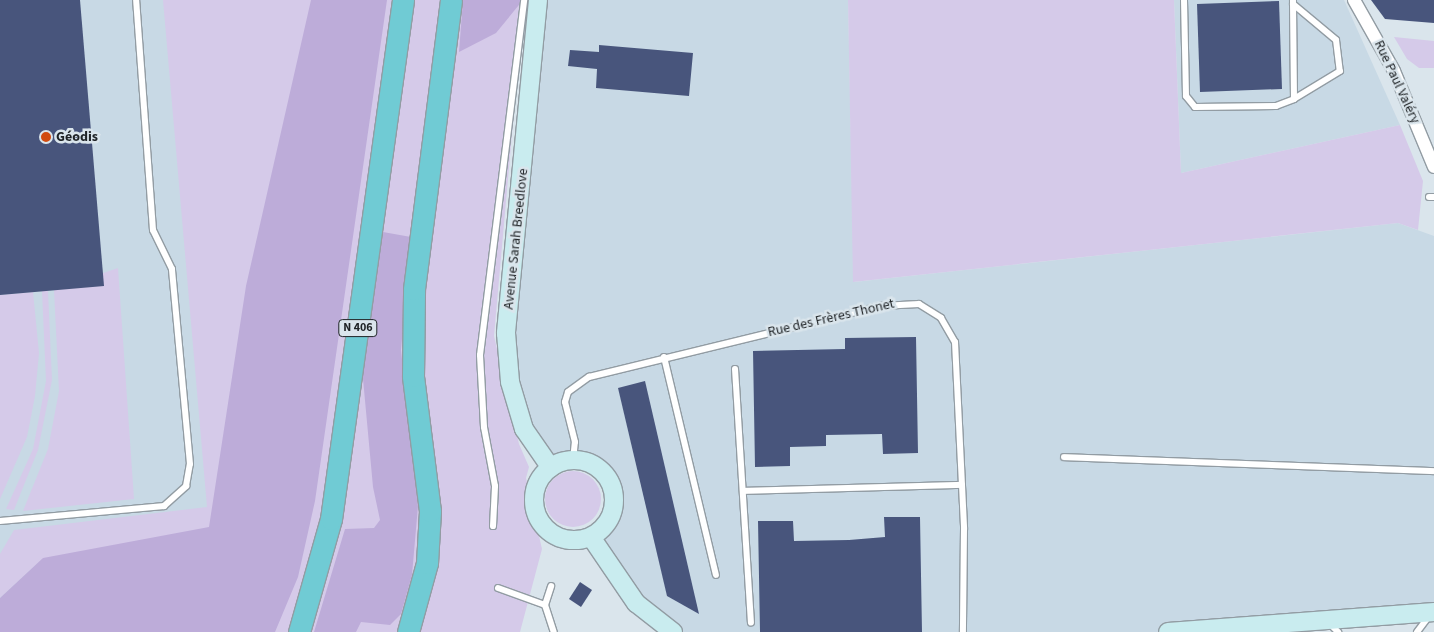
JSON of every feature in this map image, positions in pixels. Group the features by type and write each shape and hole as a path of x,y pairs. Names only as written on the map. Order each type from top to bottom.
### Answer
{"highway":[{"name":"N 406","path":"299,632 331,518 404,0"},
{"path":"408,632 427,562 430,511 413,376 414,289 451,0"}],"main road":[{"name":"Avenue Sarah Breedlove","path":"538,0 506,334 510,382 524,429 551,468"},
{"path":"573,460 604,474 612,488 610,517 591,537 574,541 558,537 536,514 537,484 551,468 573,460"},
{"path":"591,537 636,603 673,632"},
{"path":"1168,632 1433,612"}],"street":[{"name":"Rue Paul Valéry","path":"1354,0 1394,71 1434,166"}],"lane":[{"path":"0,521 164,506 186,486 190,464 172,269 153,230 136,0"},
{"path":"493,526 495,486 484,427 480,355 524,0"},
{"path":"1184,0 1186,96 1195,107 1276,106 1294,99 1340,71 1336,40 1293,2"},
{"path":"1293,2 1294,99"},
{"name":"Rue des Frères Thonet","path":"573,460 575,442 565,402 568,392 605,370 881,306 919,304 941,318 955,342 962,485 963,632"},
{"path":"664,356 716,575"},
{"path":"735,369 751,622"},
{"path":"1064,457 1434,471"},
{"path":"743,491 962,485"},
{"path":"551,586 545,605 554,632"},
{"path":"498,588 545,605"},
{"path":"1417,632 1433,612"},
{"path":"1324,619 1338,632"}],"shaded area":[{"path":"0,0 174,0 209,527 0,613"},
{"path":"163,0 524,0 494,336 519,444 529,467 526,478 542,549 520,632 0,632 0,613 40,561 0,598 0,554 14,530 207,507"},
{"path":"311,0 387,0 315,501 298,577 275,632 0,632 0,598 43,558 209,527 246,286"},
{"path":"463,0 523,0 496,33 459,52"},
{"path":"542,0 848,0 854,282 1398,223 1434,236 1434,606 1393,613 1156,632 677,632 636,603 597,548 612,488 590,464 551,468 510,382"},
{"path":"848,0 1174,0 1181,173 1400,125 1423,181 1418,230 1398,223 853,282"},
{"path":"1174,0 1344,0 1400,125 1181,173"},
{"path":"1394,37 1434,41 1434,68 1419,68 1407,59"},
{"path":"383,232 411,237 401,350 418,506 412,575 401,614 390,625 361,622 356,632 314,632 345,529 374,528 380,520 373,487 362,368"},
{"path":"118,268 134,499 23,511 48,449 59,391 54,290"},
{"path":"42,291 48,291 52,380 38,450 14,510 6,509 33,449 46,381"},
{"path":"33,292 39,353 35,396 27,437 0,499 0,295"},
{"path":"568,471 578,471 593,479 599,488 601,499 599,510 593,519 578,527 568,527 557,522 550,515 545,504 545,494 550,483 557,476"}],"building":[{"name":"Géodis","path":"0,0 80,0 104,286 0,295"},
{"path":"1371,0 1434,0 1434,23 1385,19"},
{"path":"1279,1 1282,89 1200,92 1197,4"},
{"path":"599,45 693,53 689,96 596,88 597,69 568,66 570,50 599,52"},
{"path":"916,337 918,453 883,454 882,434 826,435 826,446 790,447 790,466 755,467 753,351 845,349 845,338"},
{"path":"645,381 699,614 667,596 618,388"},
{"path":"884,517 920,517 922,632 760,632 758,521 793,521 794,541 849,540 885,537"},
{"path":"580,582 592,590 581,607 569,599"}],"place":[{"name":"Géodis","path":"46,137"}]}
